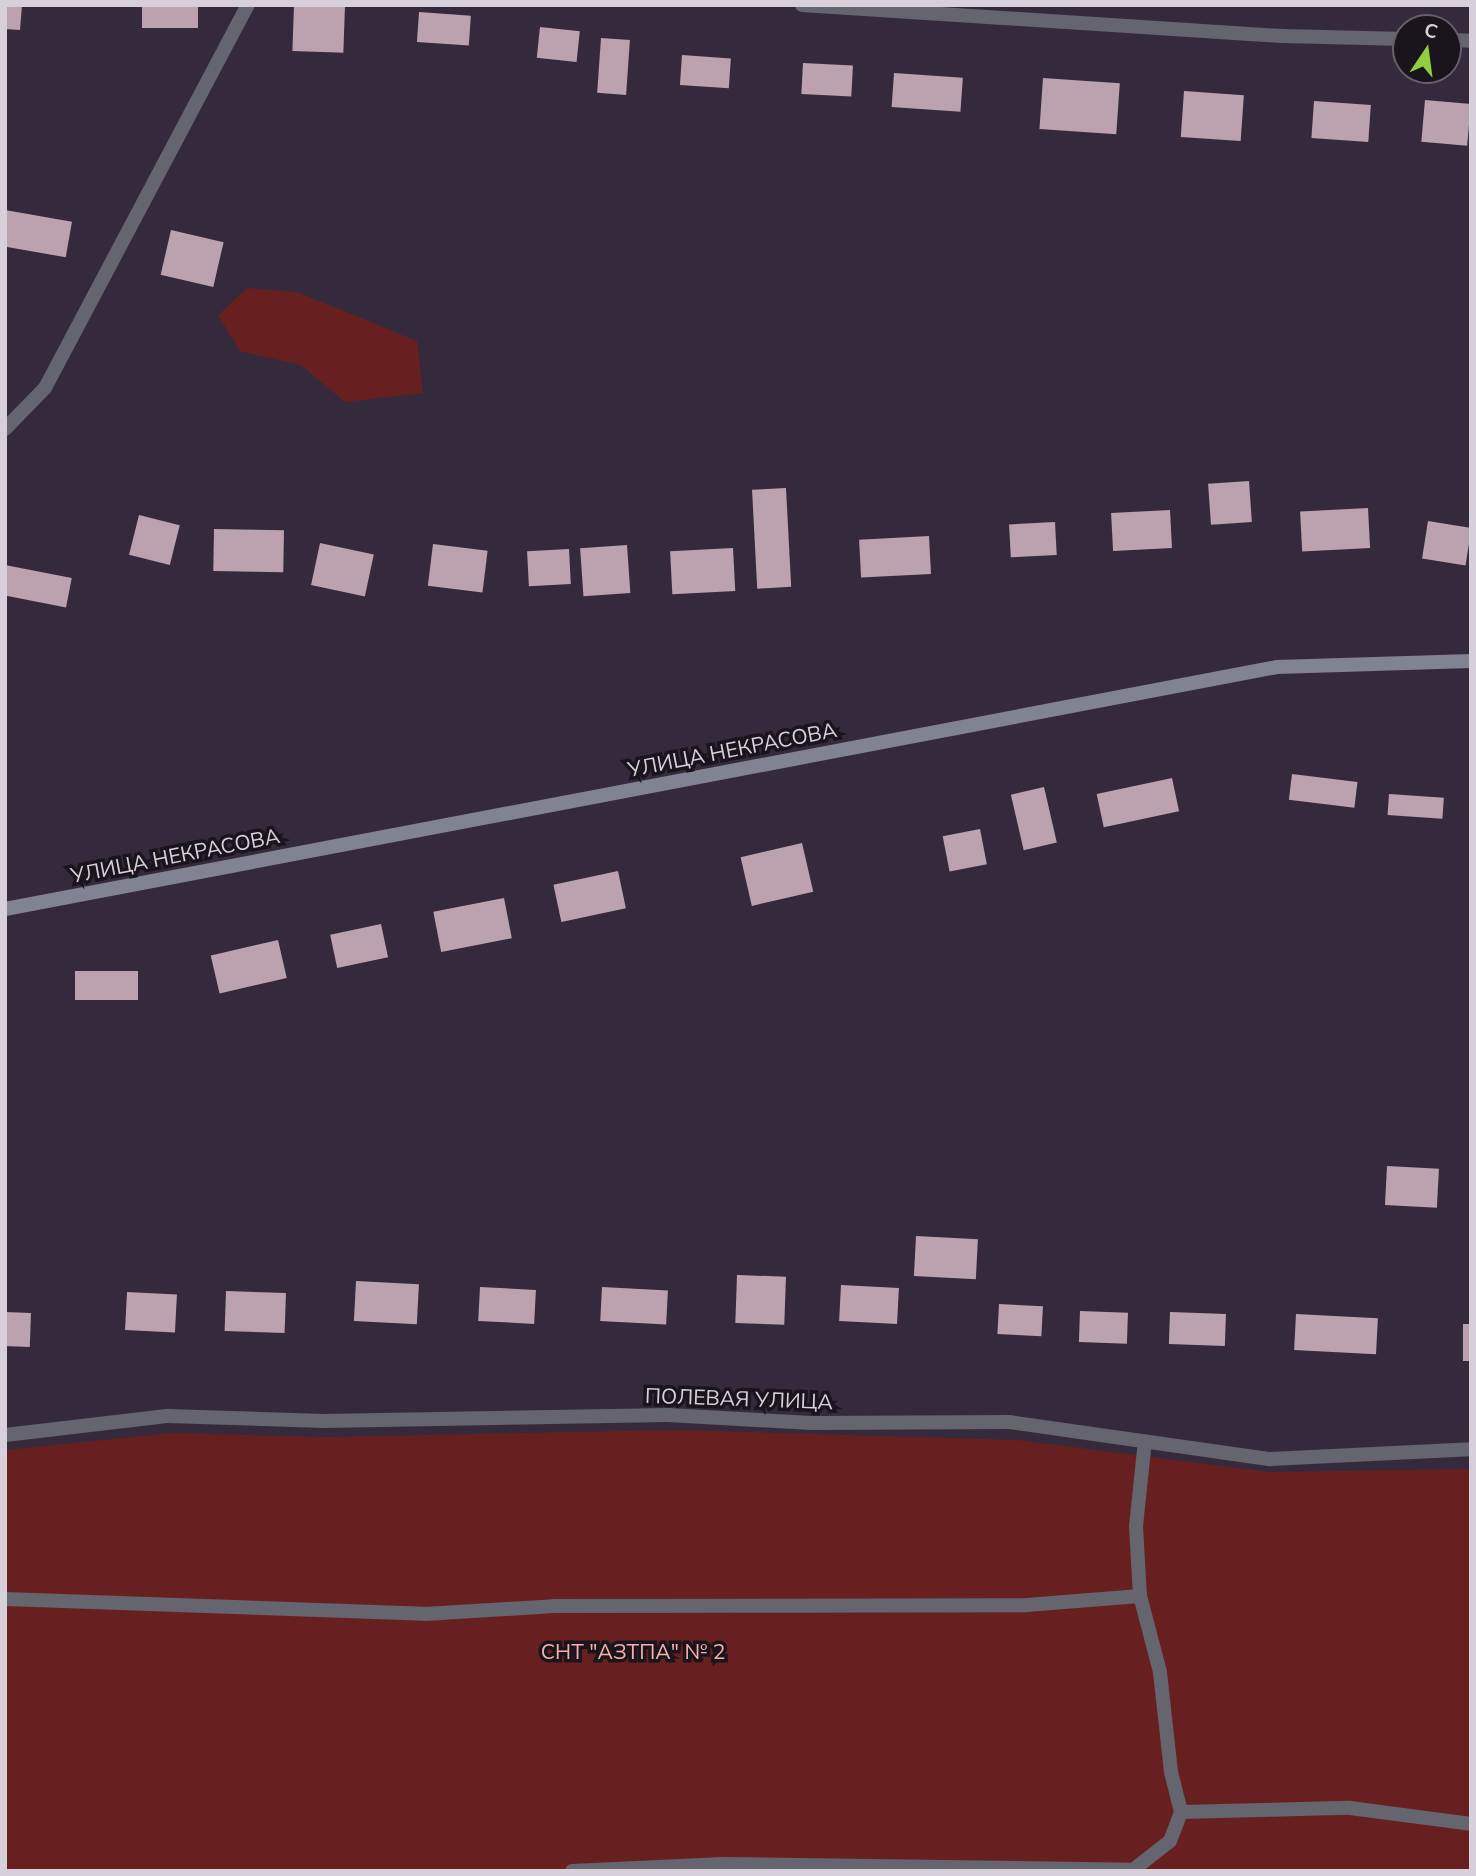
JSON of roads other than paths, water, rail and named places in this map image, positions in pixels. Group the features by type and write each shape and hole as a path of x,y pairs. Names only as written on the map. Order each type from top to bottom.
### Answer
{"main road":[{"name":"УЛИЦА НЕКРАСОВА","path":"5,909 1277,667 1471,661"}],"street":[{"path":"5,429 45,388 248,5"},
{"path":"802,5 1283,36 1392,39"},
{"name":"ПОЛЕВАЯ УЛИЦА","path":"5,1435 167,1416 324,1421 668,1415 812,1423 1009,1422 1270,1459 1471,1449"},
{"path":"572,1871 723,1864 1133,1870 1170,1841 1181,1812 1171,1772 1160,1672 1140,1596 1136,1526 1145,1441"},
{"path":"5,1599 425,1614 554,1606 1027,1605 1140,1596"},
{"path":"1181,1812 1350,1808 1471,1824"}],"park label":[{"name":"СНТ \"АЗТПА\" № 2","path":"633,1651"}]}
